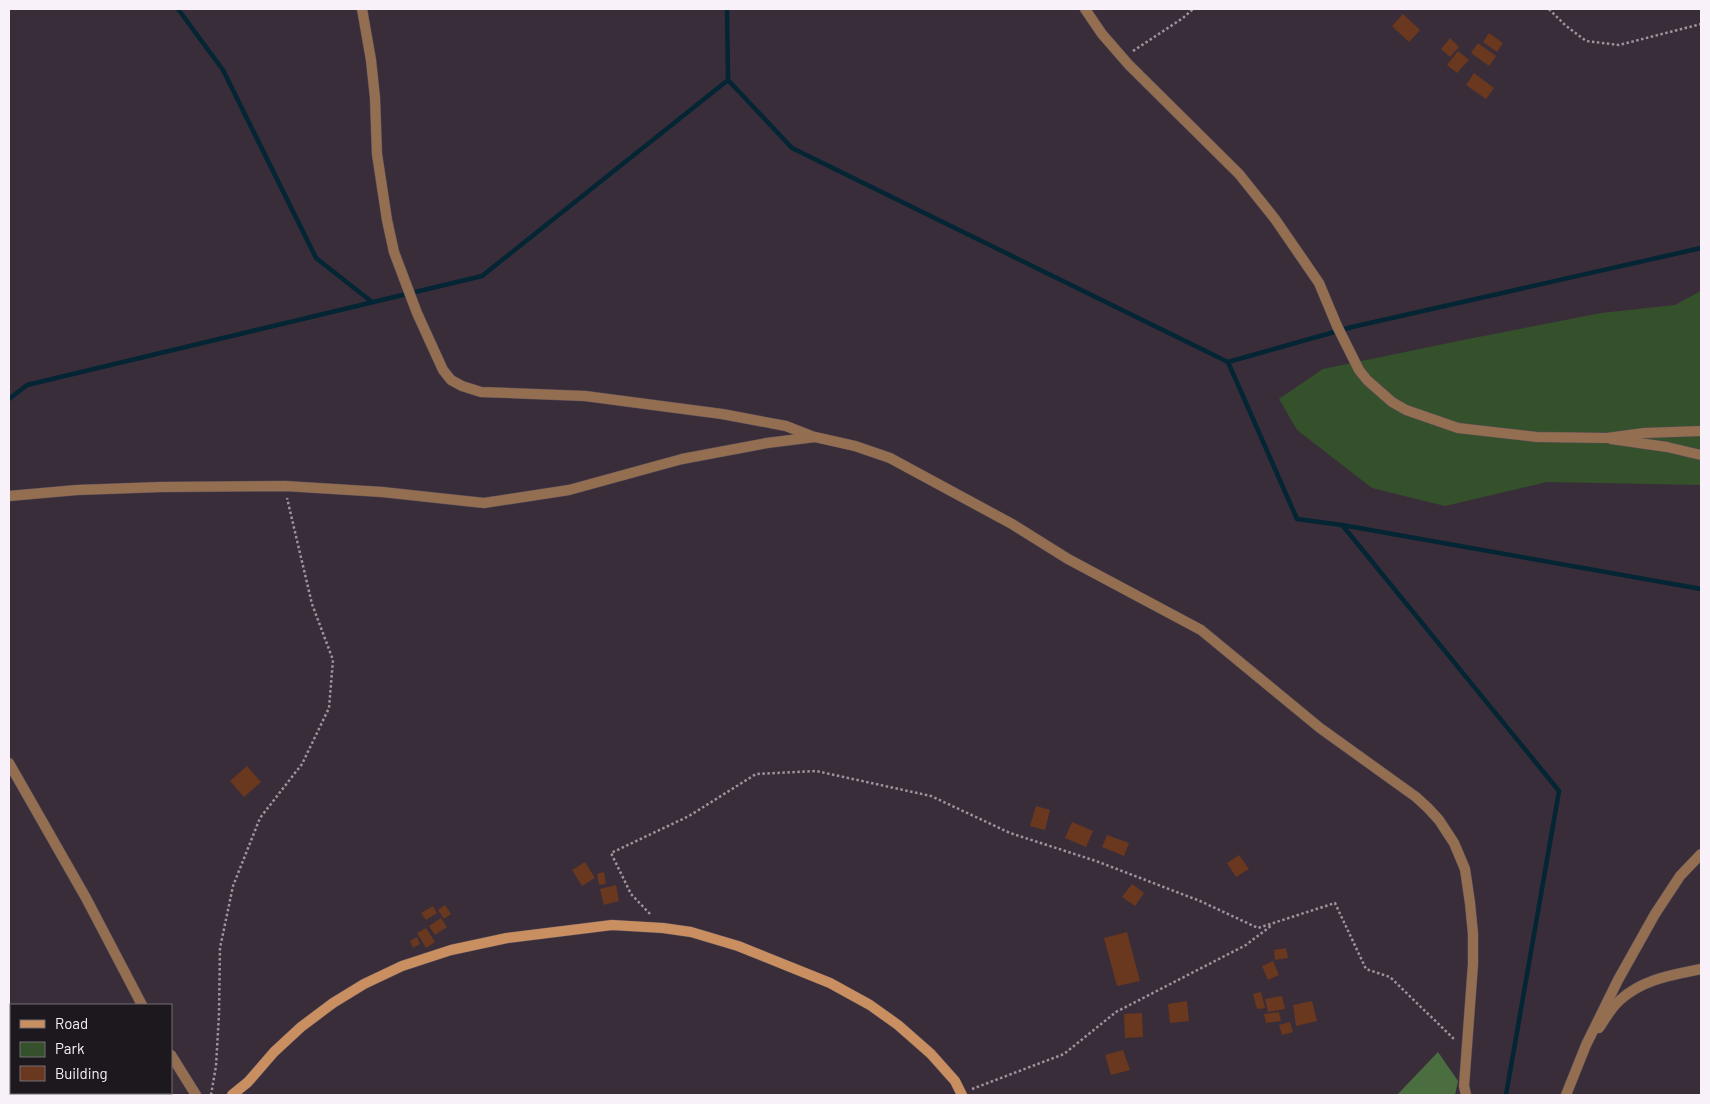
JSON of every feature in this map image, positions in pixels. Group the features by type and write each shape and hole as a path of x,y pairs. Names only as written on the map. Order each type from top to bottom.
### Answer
{"main road":[{"path":"232,1095 248,1082 274,1052 307,1022 356,989 402,966 451,950 507,938 612,926 663,928 691,932 738,946 830,984 870,1005 898,1025 931,1054 955,1082 962,1094"}],"street":[{"path":"362,9 375,98 377,154 394,252 417,313 443,370 451,380 481,392 585,396 722,414 786,426 815,437 855,446 890,458 1201,630 1320,728 1416,797 1439,820 1454,843 1465,868 1473,934 1464,1086 1466,1095"},
{"path":"1085,9 1102,34 1123,58 1239,174 1275,219 1318,283 1359,370 1367,380 1392,402 1413,413 1458,428 1537,437 1606,438 1667,447 1701,455"},
{"path":"1606,438 1644,433 1701,431"},
{"path":"9,496 77,490 285,486 484,502 569,490 682,459 736,448 815,437"},
{"path":"9,763 86,898 141,1004"},
{"path":"1566,1095 1586,1045 1608,998 1655,914 1680,876 1701,854"},
{"path":"1586,1045 1618,1002 1636,988 1667,976 1701,969"},
{"path":"172,1058 196,1095"}],"path":[{"path":"1123,58 1183,18 1193,9"},
{"path":"1549,9 1565,25 1586,41 1619,44 1701,24"},
{"path":"212,1095 217,1049 220,948 233,886 260,818 302,764 330,708 333,660 312,604 285,486"},
{"path":"663,928 630,894 611,853 689,816 756,774 816,771 932,796 1010,833 1096,861 1200,901 1258,928 1335,903 1366,969 1390,977 1467,1053"},
{"path":"962,1094 1064,1054 1116,1012 1246,945 1273,923"}],"green space":[{"path":"1701,291 1701,485 1547,482 1445,506 1372,488 1297,430 1279,399 1323,369 1601,313 1675,305"},
{"path":"1438,1052 1458,1081 1455,1095 1397,1095"}],"building":[{"path":"1403,14 1420,30 1409,42 1392,26"},
{"path":"1489,33 1503,43 1497,52 1483,42"},
{"path":"1450,38 1459,47 1450,57 1441,49"},
{"path":"1478,43 1496,56 1489,66 1471,53"},
{"path":"1458,51 1469,60 1457,73 1447,65"},
{"path":"1474,73 1494,88 1486,99 1466,85"},
{"path":"247,766 261,782 244,797 230,781"},
{"path":"1036,806 1050,810 1045,830 1030,826"},
{"path":"1072,822 1093,831 1086,847 1065,838"},
{"path":"1107,835 1129,843 1124,856 1102,847"},
{"path":"1239,855 1249,869 1236,877 1227,863"},
{"path":"585,862 595,878 582,886 572,870"},
{"path":"604,872 606,884 599,885 597,874"},
{"path":"1132,884 1144,893 1135,906 1122,897"},
{"path":"616,885 619,901 604,905 600,889"},
{"path":"445,905 451,914 444,919 438,910"},
{"path":"433,906 437,913 426,920 421,913"},
{"path":"441,918 447,927 435,935 429,926"},
{"path":"426,928 435,942 426,948 417,933"},
{"path":"1127,932 1140,981 1117,986 1104,938"},
{"path":"417,937 420,944 413,948 410,941"},
{"path":"1286,948 1288,958 1275,960 1274,950"},
{"path":"1273,961 1279,975 1268,980 1262,966"},
{"path":"1261,992 1265,1008 1257,1009 1253,994"},
{"path":"1282,996 1285,1009 1268,1012 1265,999"},
{"path":"1187,1001 1189,1021 1170,1023 1168,1004"},
{"path":"1312,1001 1317,1021 1296,1026 1293,1005"},
{"path":"1279,1012 1281,1021 1266,1023 1264,1014"},
{"path":"1142,1013 1143,1037 1125,1038 1124,1014"},
{"path":"1290,1022 1293,1032 1282,1035 1279,1025"},
{"path":"1123,1050 1130,1070 1111,1075 1105,1055"}],"waterway":[{"path":"178,9 223,70 316,258 372,302"},
{"path":"727,9 728,80 792,148 1228,362 1297,519 1342,525 1701,589"},
{"path":"9,399 27,385 482,276 728,80"},
{"path":"1228,362 1352,327 1701,248"},
{"path":"1343,526 1559,791 1506,1095"}]}
